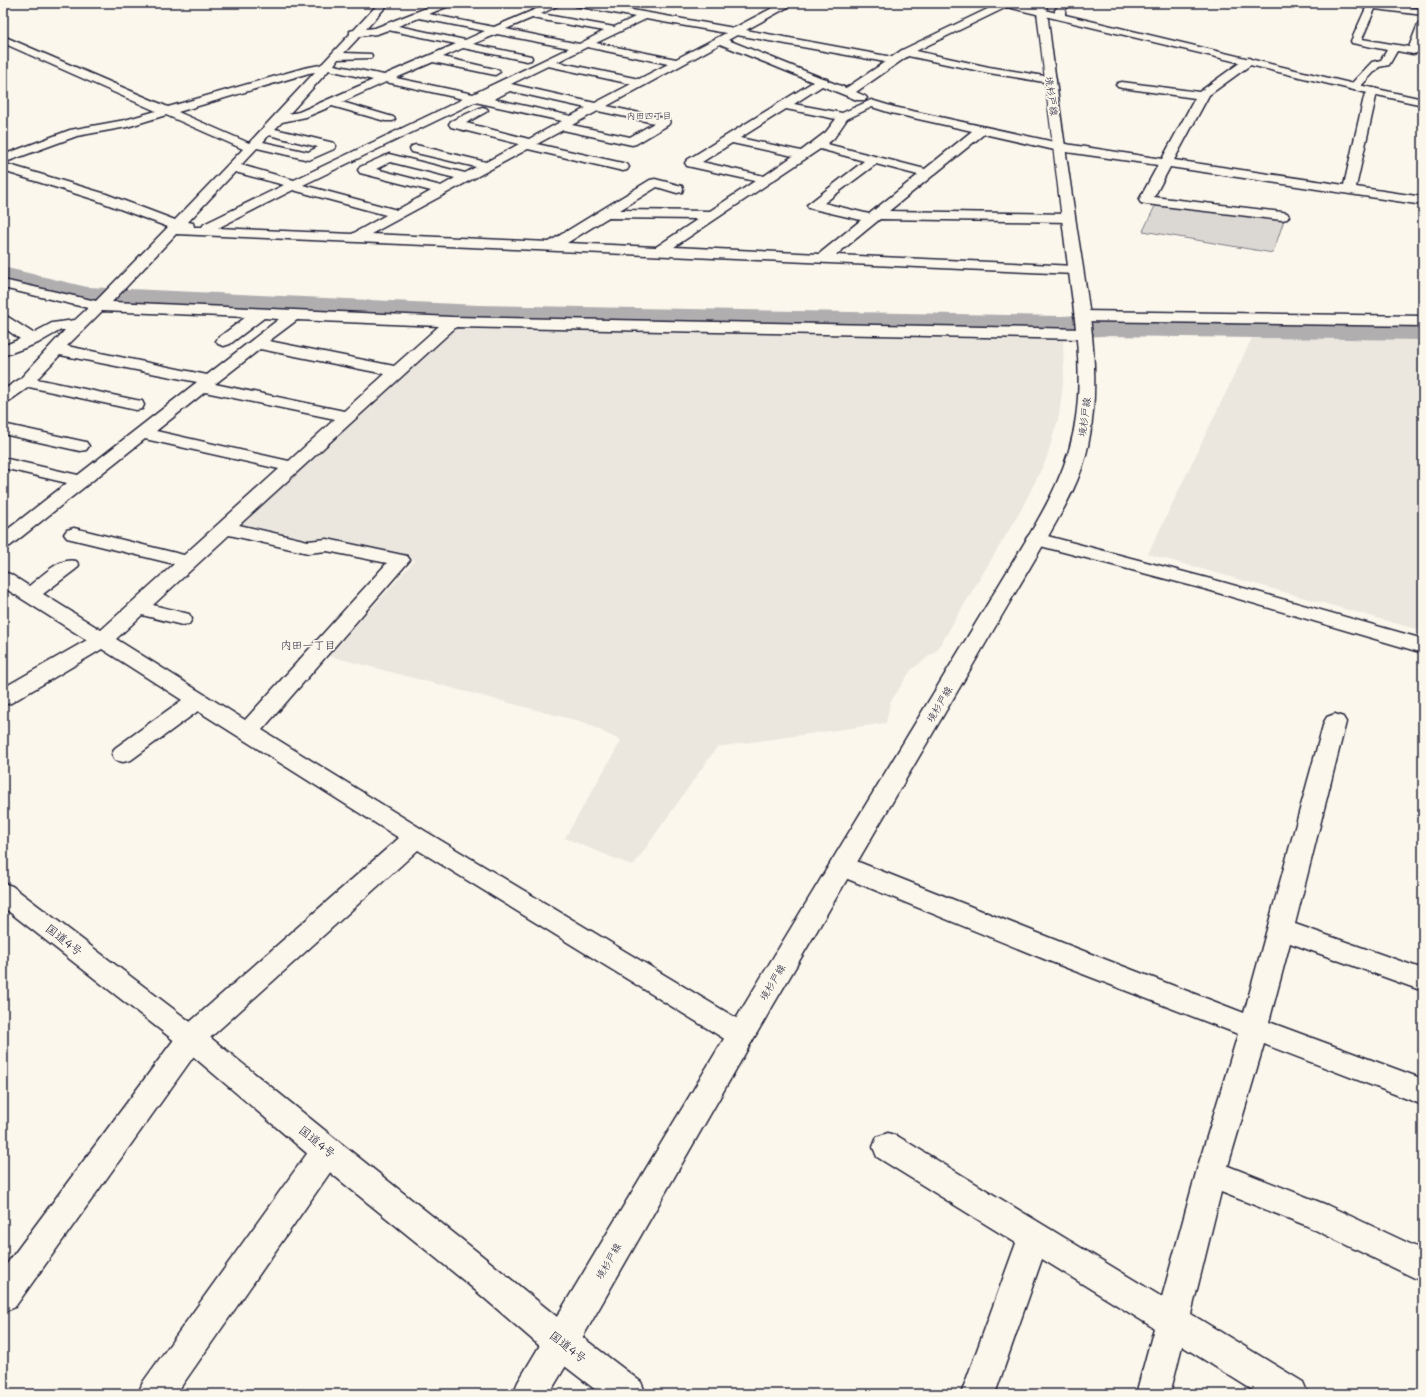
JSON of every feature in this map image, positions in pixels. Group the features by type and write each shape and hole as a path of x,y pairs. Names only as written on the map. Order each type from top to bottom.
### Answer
{"main road":[{"path":"113,293 266,131 354,33 384,3"},
{"path":"354,33 377,32 448,3"},
{"path":"278,118 302,115 558,3"},
{"path":"576,3 894,60"},
{"path":"354,238 678,62 738,32 786,3"},
{"path":"848,92 906,52 1004,3 1041,8 1060,16 1354,87 1423,102"},
{"path":"1060,16 1060,10 1066,3"},
{"path":"1353,3 1423,12"},
{"path":"1372,6 1356,41 1416,61"},
{"name":"境杉戸線","path":"530,1394 741,1035 1057,504 1066,485 1082,436 1087,393 1083,324 1041,8"},
{"path":"418,15 678,62"},
{"path":"502,15 526,17 613,35"},
{"path":"209,227 294,185 478,99 583,46 613,35 646,15"},
{"path":"654,26 668,20"},
{"path":"1391,53 1413,51 1419,45 1423,24"},
{"path":"388,27 527,58"},
{"path":"693,34 707,27"},
{"path":"3,40 252,146 309,156 330,146 266,131"},
{"path":"721,41 823,81 871,103 891,110 980,131 1059,147 1423,201"},
{"path":"680,50 696,53"},
{"path":"906,52 989,70 1050,80"},
{"path":"1354,87 1376,64 1385,63 1391,53"},
{"path":"334,56 367,56"},
{"path":"431,58 495,72"},
{"path":"1249,62 1204,93 1146,200 1282,216"},
{"path":"548,63 641,83"},
{"path":"755,69 776,63"},
{"path":"3,159 74,133 127,123 308,70 325,67 385,78 573,120"},
{"path":"766,180 691,163 823,81"},
{"path":"1122,85 1202,96"},
{"path":"478,99 509,87 664,122 632,141 561,126"},
{"path":"1349,190 1370,97 1374,91"},
{"path":"433,100 448,93"},
{"path":"331,102 389,119"},
{"path":"496,103 455,124 623,167"},
{"path":"659,251 818,145 830,135 843,117 871,103"},
{"path":"784,105 843,117"},
{"path":"823,258 980,131"},
{"path":"730,139 804,155"},
{"path":"818,145 927,173"},
{"path":"416,149 487,166"},
{"path":"443,190 364,170 388,158 466,177"},
{"path":"874,159 814,205 875,217 1068,218"},
{"path":"3,167 101,197 174,227 354,238 1075,270"},
{"path":"232,167 398,214"},
{"path":"551,247 655,183 677,189"},
{"path":"605,214 714,215"},
{"path":"174,227 209,227 271,222"},
{"path":"3,284 193,310 452,322 1083,324 1423,321"},
{"path":"3,397 26,382 79,324 98,298 113,293 563,312 1083,324"},
{"path":"178,322 193,310"},
{"path":"224,341 261,313"},
{"path":"3,542 293,315"},
{"path":"3,320 32,340"},
{"path":"3,698 102,640 452,322"},
{"path":"3,351 32,340 57,326 79,324"},
{"path":"256,343 398,372"},
{"path":"56,349 348,417"},
{"path":"26,382 136,405"},
{"path":"3,429 80,446"},
{"path":"142,433 293,467"},
{"path":"3,463 81,481"},
{"path":"226,528 308,547 327,545 400,560 248,731"},
{"path":"74,534 188,562"},
{"path":"1036,539 1215,586 1423,646"},
{"path":"30,595 69,565"},
{"path":"3,578 416,837 741,1035"},
{"path":"138,607 182,619"},
{"path":"123,754 198,700"},
{"path":"1153,1394 1211,1173 1253,1028 1335,722"},
{"path":"3,1296 191,1038 416,837"},
{"path":"842,866 984,924 1423,1092"},
{"name":"国道4号","path":"5,897 191,1038 327,1151 479,1273 561,1342 629,1394"},
{"path":"1280,929 1423,980"},
{"path":"888,1147 1291,1394"},
{"path":"155,1394 327,1151"},
{"path":"1211,1173 1316,1215 1423,1266"},
{"path":"978,1394 1034,1236"}],"shaded area":[{"path":"1156,204 1284,220 1273,253 1143,231"},
{"path":"459,326 1063,336 1064,376 1059,416 1046,460 1021,510 937,650 911,670 890,703 886,723 717,747 633,866 565,838 621,741 586,723 329,656 415,560 328,541 309,543 237,526"},
{"path":"1253,336 1423,337 1423,631 1148,554"}],"waterway":[{"path":"3,277 87,297 479,316 1061,327 1102,325 1423,329"}],"district":[{"name":"内田四丁目","path":"649,116"},
{"name":"内田一丁目","path":"308,645"}]}
